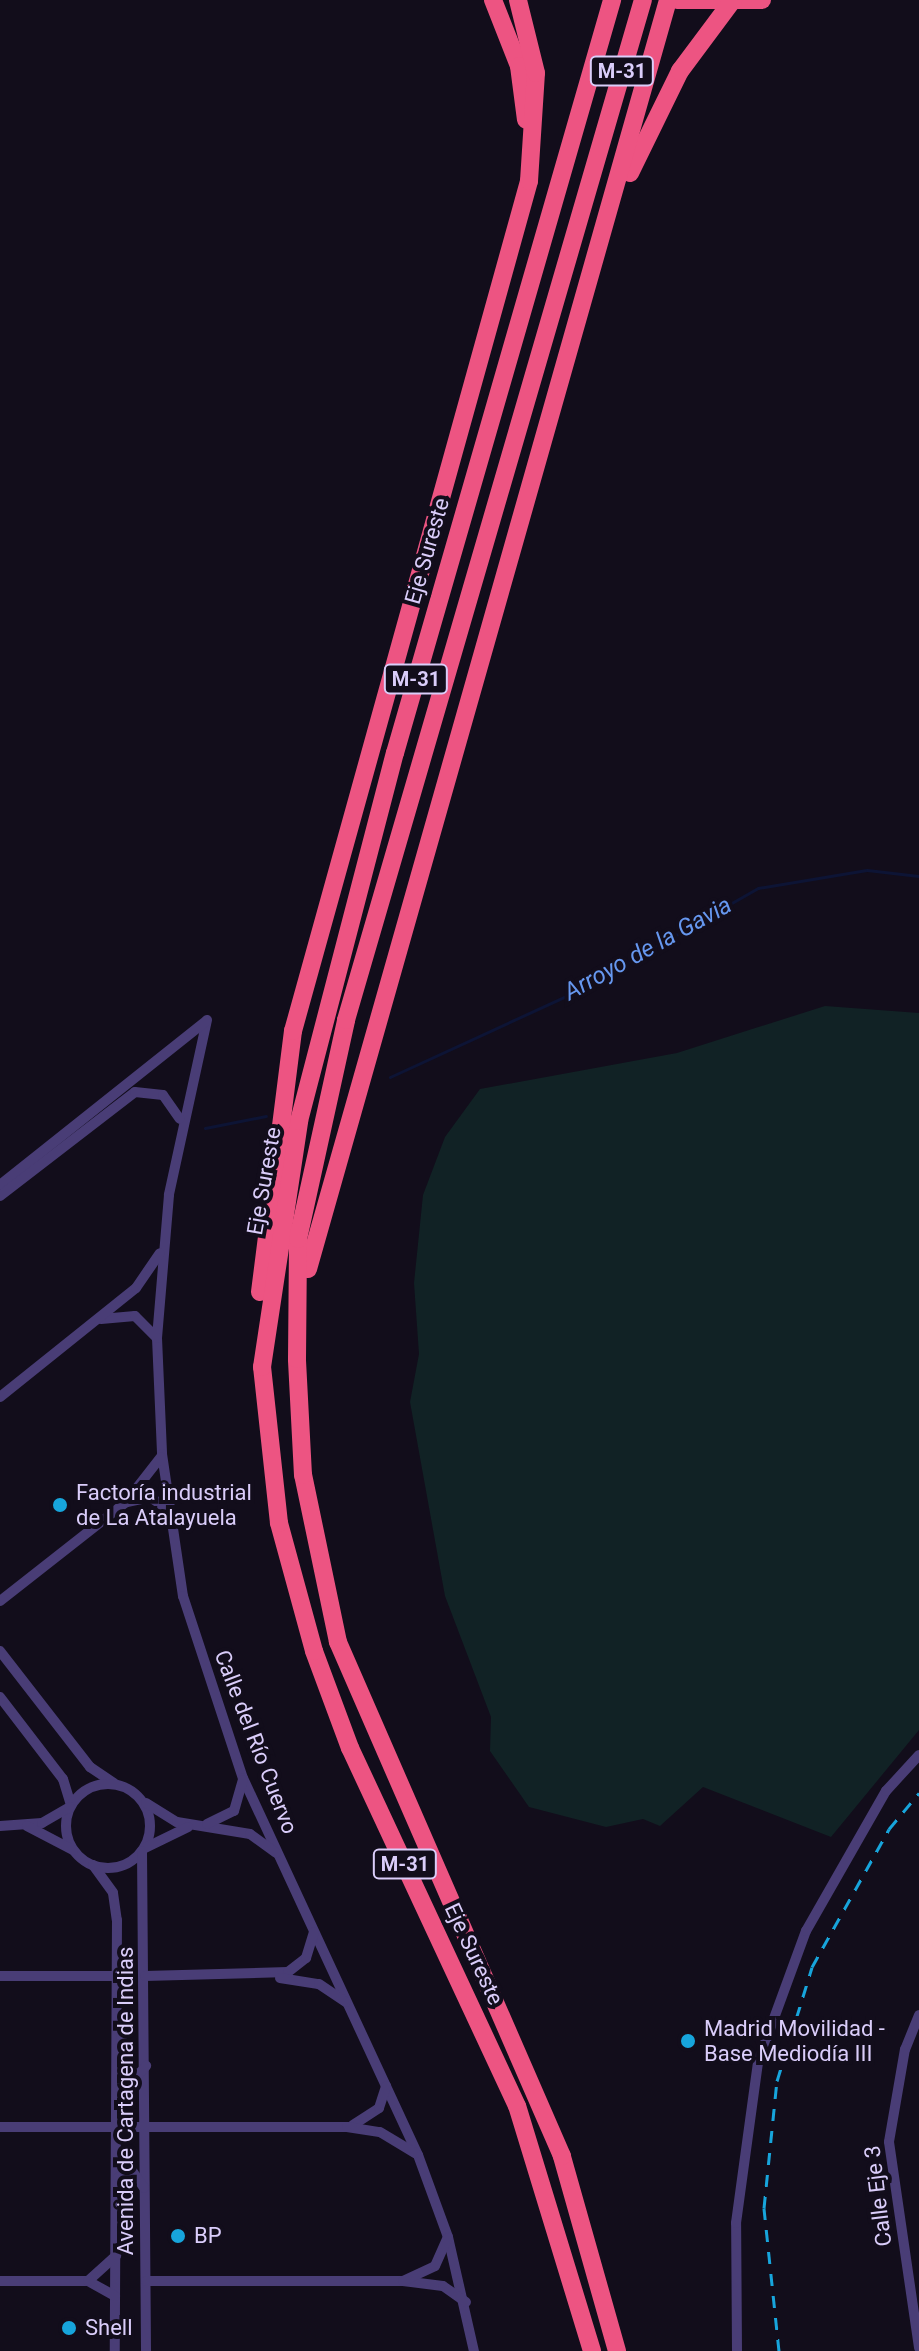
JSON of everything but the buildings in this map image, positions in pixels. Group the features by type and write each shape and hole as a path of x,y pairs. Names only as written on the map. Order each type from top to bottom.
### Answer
{"highway":[{"path":"493,0 516,54 526,116 512,236"},
{"path":"262,1367 263,1243 293,1031 512,236 537,124 536,73 518,0"},
{"name":"Eje Sureste","path":"592,2351 517,2106 350,1748 314,1651 279,1523 262,1367 299,1121 399,738 612,0"},
{"path":"677,0 762,0"},
{"path":"599,250 642,142 717,18 733,0"},
{"name":"Eje Sureste","path":"617,2351 562,2156 338,1642 303,1475 297,1359 298,1239 346,1020 642,4"},
{"path":"297,1359 322,1198 599,250 666,9"}],"street":[{"name":"Calle del Río Cuervo","path":"0,1185 207,1020 181,1123 162,1248 157,1338 162,1454 183,1596 243,1778 418,2155 448,2237 466,2302 474,2351"},
{"path":"0,1196 135,1092 163,1095 181,1123"},
{"path":"0,1397 142,1283 162,1248"},
{"path":"99,1320 135,1316 157,1338"},
{"path":"0,1601 125,1503 153,1475 162,1454"},
{"path":"125,1503 150,1497 168,1509"},
{"path":"0,1651 90,1767 172,1820 250,1834 280,1857"},
{"path":"0,1697 63,1779 70,1806 66,1830 77,1853"},
{"path":"737,2351 735,2237 758,2062 806,1931 886,1791 919,1755"},
{"path":"25,1826 77,1853 93,1865 121,1867 143,1850 234,1811 243,1778"},
{"path":"0,1826 25,1826 70,1806 93,1786 116,1784"},
{"path":"141,1799 150,1826 143,1850"},
{"name":"Avenida de Cartagena de Indias","path":"143,1850 146,2351"},
{"name":"Avenida de Cartagena de Indias","path":"93,1865 113,1893 117,1976 115,2351"},
{"path":"270,1976 301,1964 314,1930"},
{"path":"0,1976 117,1976"},
{"path":"145,1976 270,1976 319,1984 351,2007"},
{"name":"Calle Eje 3","path":"918,2017 889,2142 919,2348"},
{"path":"118,2027 128,2072 139,2074 146,2066"},
{"path":"347,2127 374,2114 386,2084"},
{"path":"0,2127 347,2127 391,2136 418,2155"},
{"path":"118,2178 133,2172 146,2193"},
{"path":"403,2281 435,2266 448,2237"},
{"path":"88,2281 117,2254"},
{"path":"0,2281 88,2281 115,2296"},
{"path":"146,2281 403,2281 443,2286 466,2302"}],"shaded area":[{"path":"825,1006 919,1013 919,1730 831,1837 703,1787 660,1826 643,1819 606,1827 529,1807 490,1751 491,1717 445,1596 410,1402 419,1354 414,1283 423,1195 445,1137 480,1089 677,1053"}],"waterway":[{"name":"Arroyo de la Gavia","path":"390,1077 579,990 758,888 867,870 919,876"},
{"name":"Arroyo de la Gavia","path":"205,1128 266,1116"}],"railway":[{"path":"779,2351 764,2208 777,2081 812,1967 889,1829 919,1793"}],"place":[{"name":"Factoría industrial de La Atalayuela","path":"60,1505"},
{"name":"Madrid Movilidad - Base Mediodía III","path":"688,2041"},
{"name":"BP","path":"178,2236"},
{"name":"Shell","path":"69,2328"}]}
